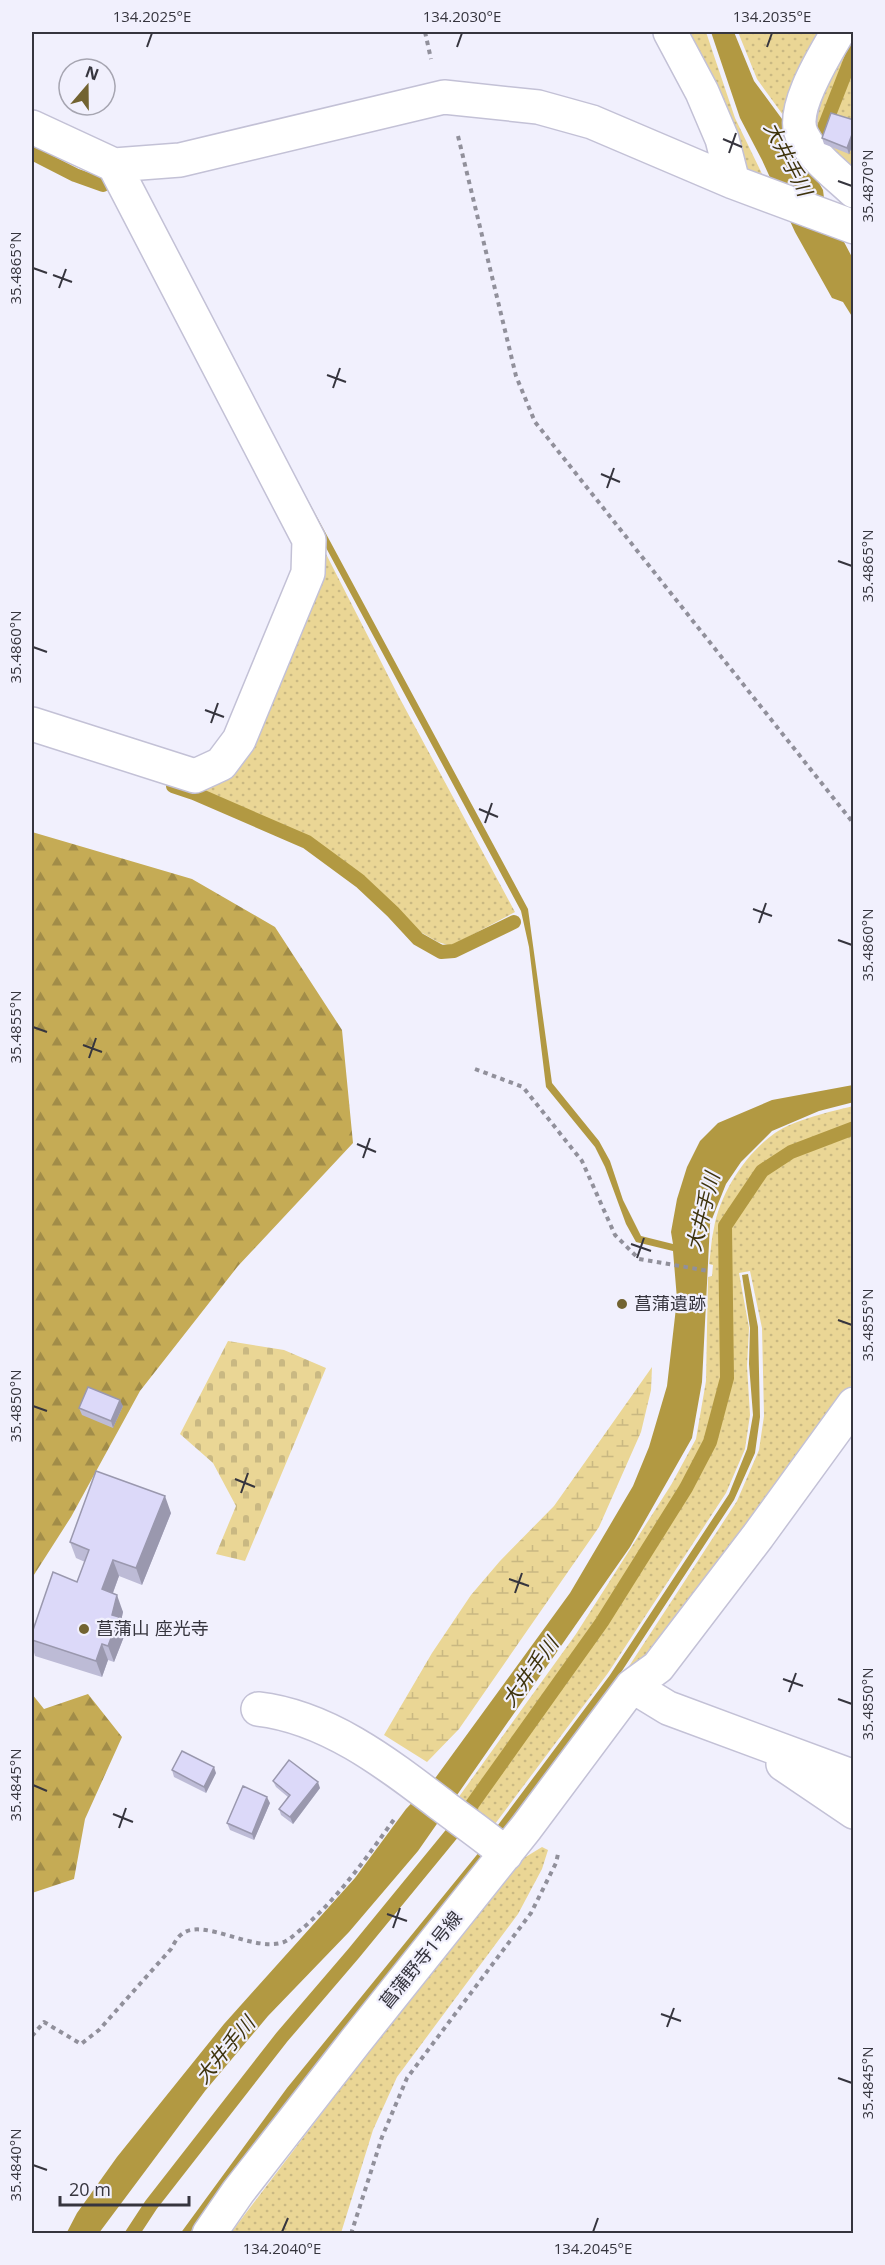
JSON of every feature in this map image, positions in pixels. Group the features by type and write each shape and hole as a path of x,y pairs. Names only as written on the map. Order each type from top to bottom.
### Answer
{"street":[{"path":"670,32 702,92 743,186"},
{"path":"838,32 814,73 798,120 802,136 818,156 854,191"},
{"path":"32,127 114,165 180,160 444,97 538,106 582,119 743,186 851,226"},
{"path":"32,724 195,776 221,764 239,740 308,573 309,540 114,165"},
{"name":"菖蒲野寺1号線","path":"209,2234 238,2192 355,2042 506,1854 632,1686 658,1667 758,1536 854,1404"},
{"path":"632,1686 668,1708 854,1777"},
{"path":"258,1708 279,1711 308,1720 341,1736 399,1773 506,1854"},
{"path":"738,1733 854,1812"}],"path":[{"path":"425,32 437,86 453,116 516,376 535,422 854,824"},
{"path":"475,1069 523,1088 582,1161 615,1235 639,1259 709,1271"},
{"path":"32,2036 44,2022 81,2044 99,2030 171,1949 180,1935 188,1930 201,1928 266,1946 286,1941 313,1918 356,1873 399,1812"},
{"path":"351,2234 382,2137 406,2078 531,1913 556,1863 560,1844"}],"green space":[{"path":"683,32 706,32 735,118 764,178 749,173 716,96"},
{"path":"738,32 825,32 783,115 757,79"},
{"path":"853,32 853,172 816,146 810,113"},
{"path":"325,552 399,697 515,912 451,946 438,942 417,930 366,878 309,837 195,787"},
{"path":"32,832 192,879 275,927 342,1030 353,1143 238,1266 140,1391 71,1517 32,1578"},
{"path":"853,1106 853,1383 656,1653 620,1680 737,1501 759,1450 764,1416 762,1328 750,1271 739,1273 749,1328 747,1366 750,1415 745,1449 726,1493 608,1673 492,1828 453,1805 576,1634 671,1485 696,1439 706,1381 708,1277 712,1276 713,1265 709,1264 713,1232 728,1188 754,1151 775,1133 803,1120"},
{"path":"228,1341 284,1350 326,1368 245,1561 216,1554 236,1506 213,1463 180,1434"},
{"path":"652,1367 651,1390 641,1432 599,1527 459,1729 427,1762 384,1735 432,1653 471,1595 500,1561 554,1506"},
{"path":"32,1694 44,1709 88,1694 122,1737 85,1819 74,1879 32,1893"},
{"path":"542,1847 548,1850 542,1869 518,1914 397,2077 373,2130 341,2233 230,2234 356,2068 519,1861"}],"water":[{"name":"大井手川","path":"711,32 734,32 754,81 782,119 823,190 825,206 853,259 853,318 843,302 832,298 795,232 740,118"},
{"name":"大井手川","path":"204,307 528,909 552,1083 599,1141 610,1161 623,1200 641,1236 673,1244 671,1232 677,1199 687,1167 700,1141 718,1123 772,1100 853,1085 854,1102 819,1111 772,1131 741,1162 726,1184 710,1224 702,1382 692,1438 630,1547 418,1851 349,1932 268,2016 205,2091 99,2233 66,2234 77,2213 117,2157 224,2024 355,1878 406,1809 436,1777 570,1593 633,1486 649,1447 667,1386 677,1299 673,1251 636,1242 626,1224 605,1167 595,1147 546,1087 529,947 521,911 199,311"},
{"path":"748,1274 758,1327 760,1417 755,1453 734,1500 616,1680 505,1831 495,1829 610,1675 729,1494 747,1449 753,1415 749,1364 750,1328 742,1275"},
{"path":"480,1851 487,1856 240,2166 190,2233 180,2234 287,2088"}],"building":[{"path":"831,113 854,120 854,129 847,148 822,138"},
{"path":"88,1387 120,1400 111,1421 79,1408"},
{"path":"96,1471 165,1496 136,1568 113,1560 102,1589 117,1595 112,1615 119,1617 108,1646 102,1644 96,1661 32,1640 32,1633 53,1572 77,1582 89,1550 70,1542"},
{"path":"182,1751 214,1767 204,1787 172,1770"},
{"path":"289,1760 318,1782 290,1817 279,1809 290,1795 273,1781"},
{"path":"243,1786 267,1797 252,1834 227,1823"}],"waterway":[{"path":"818,143 854,51"},
{"path":"32,153 75,175 103,185"},
{"path":"173,786 307,842 360,881 418,939 441,952 454,951 514,922"},
{"path":"466,1813 602,1622 686,1488 710,1442 727,1378 725,1226 762,1171 791,1152 854,1128"},
{"path":"132,2234 151,2205 282,2037 454,1831"}],"place":[{"name":"菖蒲遺跡","path":"622,1304"},
{"name":"菖蒲山 座光寺","path":"84,1629"}]}
